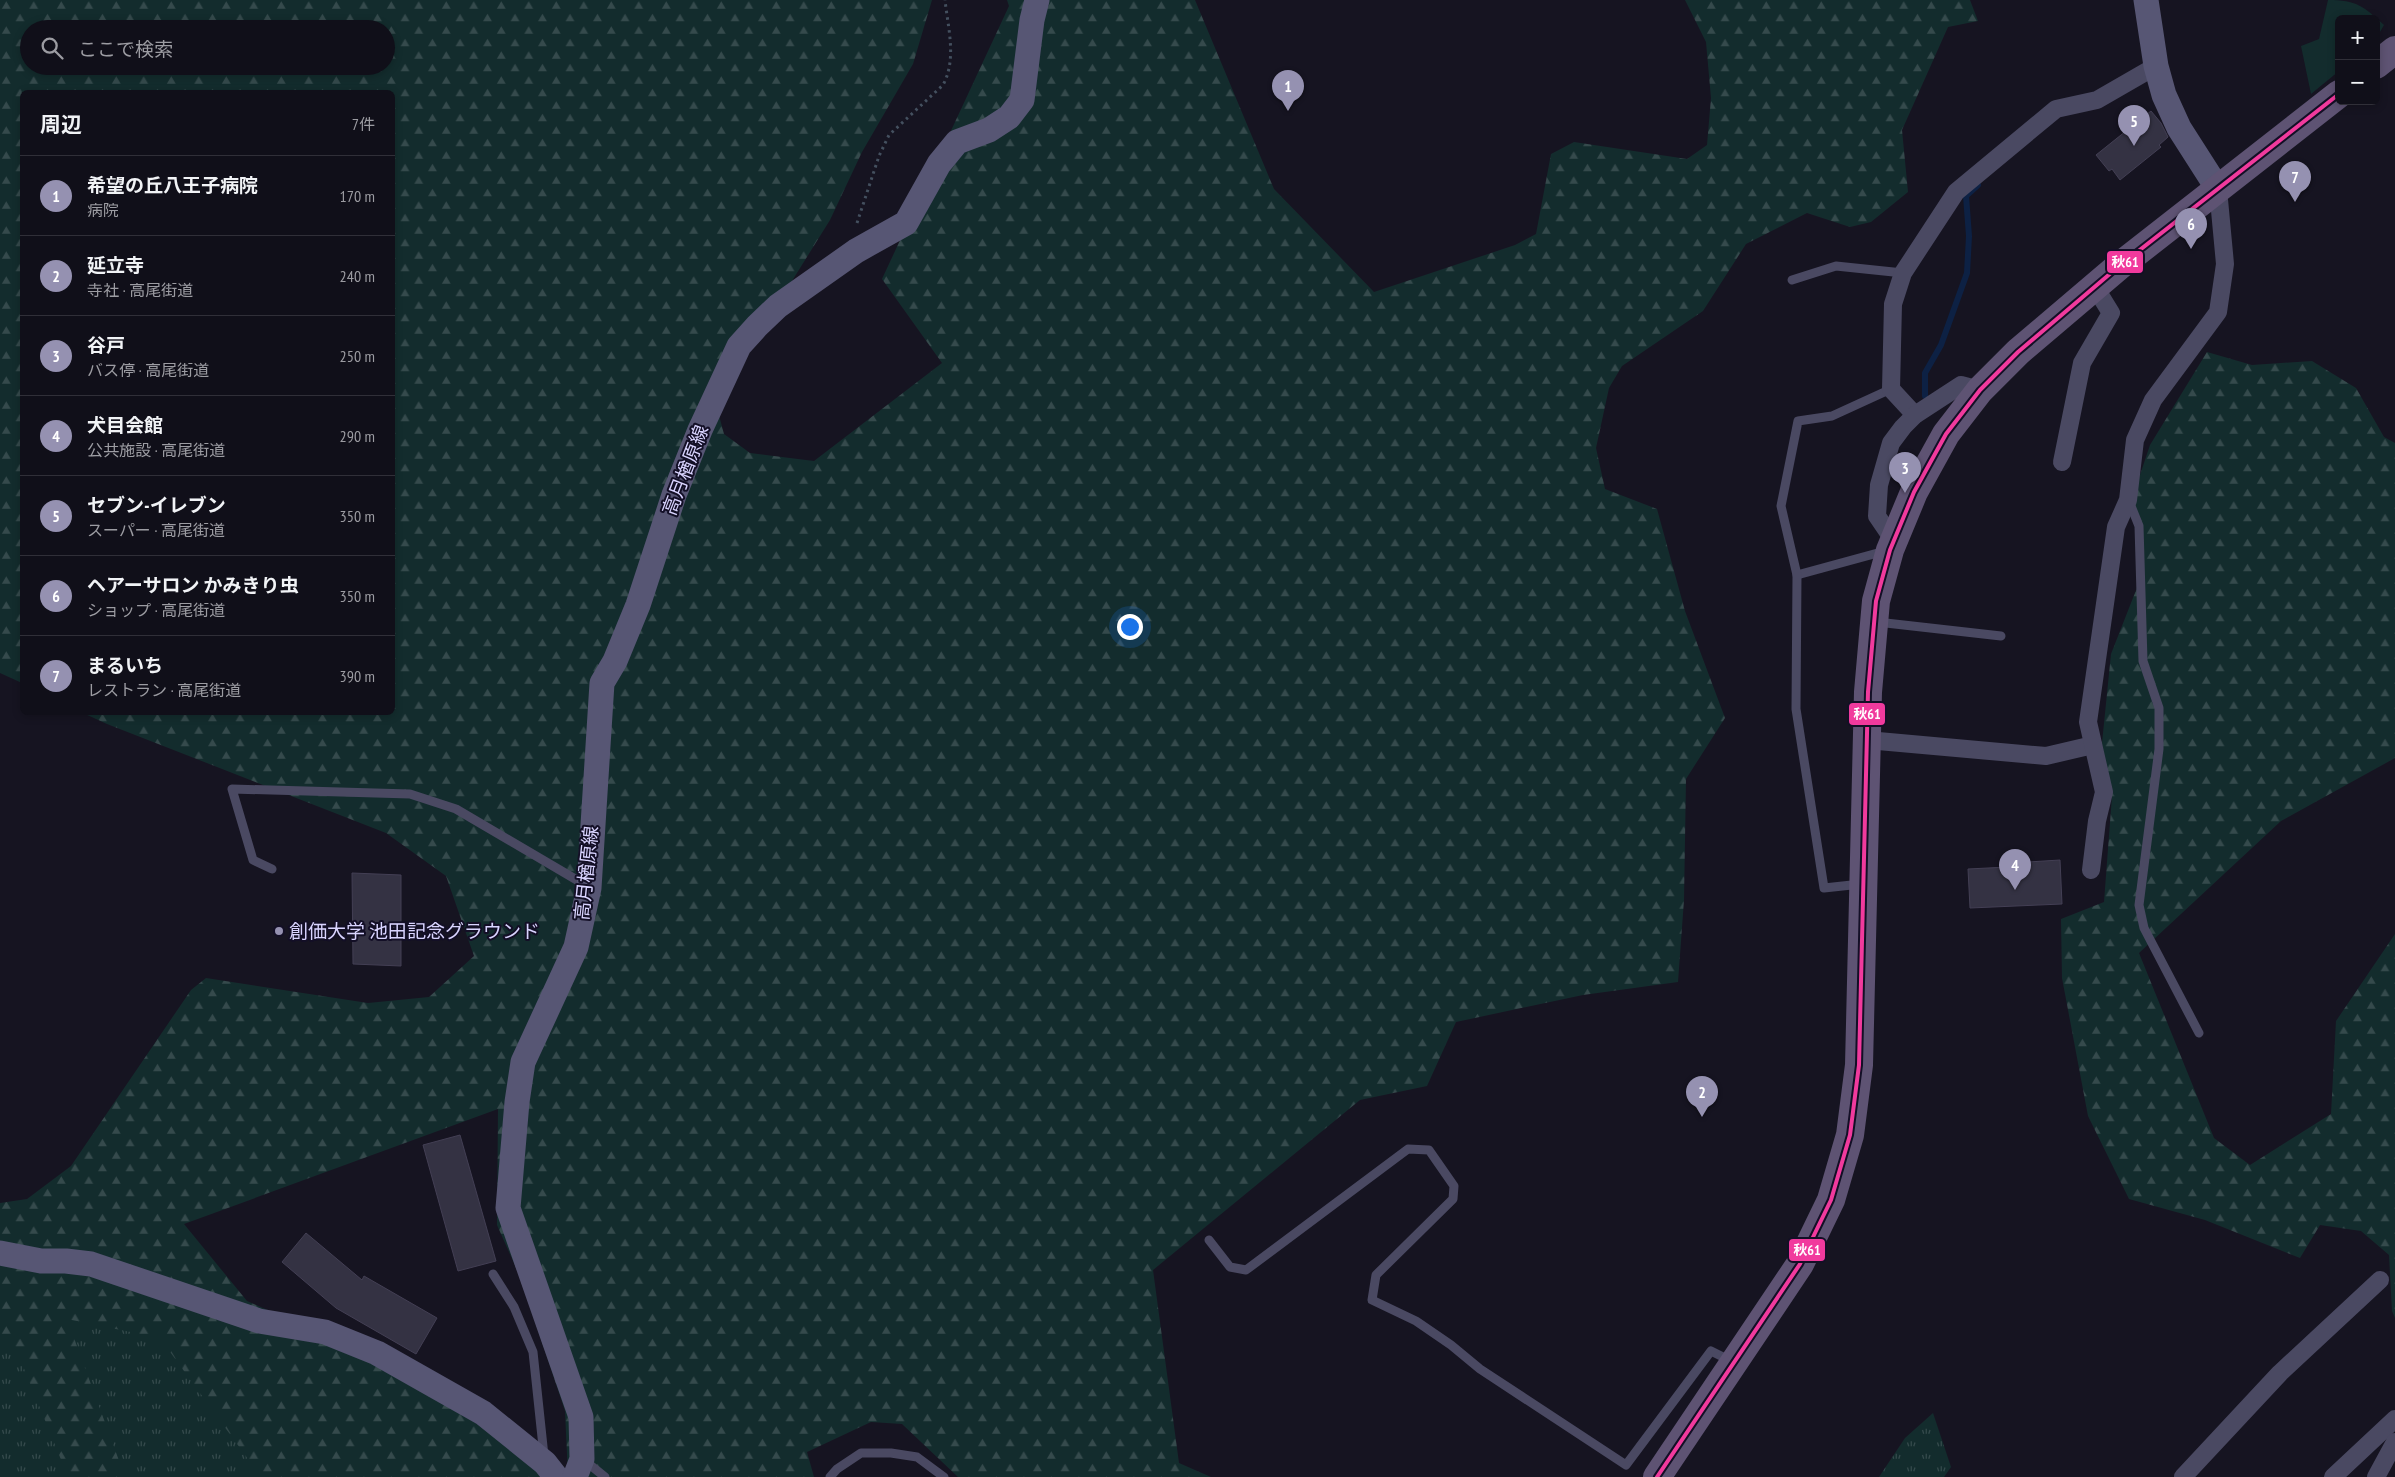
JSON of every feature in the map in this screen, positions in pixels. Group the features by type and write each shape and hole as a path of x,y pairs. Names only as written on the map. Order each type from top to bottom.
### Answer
{"main road":[{"name":"高月楢原線","path":"578,1468 581,1417 508,1208 517,1102 523,1062 576,946 584,920 589,888 602,683 615,661 638,604 674,495 700,430 739,346 756,326 778,306 856,251 906,223 939,164 957,142 1000,124 1017,108 1024,88 1031,28 1037,0"},
{"path":"2146,0 2156,66 2164,95 2179,128 2218,189"},
{"path":"2380,62 2395,50"},
{"path":"1657,1477 1736,1363 1800,1264 1831,1200 1850,1135 1859,1065 1868,692 1876,601 1892,545 1914,492 1946,434 1980,390 2018,352 2095,287 2335,97"},
{"path":"0,1253 41,1261 91,1264 259,1321 325,1332 347,1340 376,1353 465,1402 550,1470"}],"street":[{"path":"1915,415 1891,389 1893,304 1903,273 1956,192 2056,109 2096,100 2156,66"},
{"path":"2090,870 2097,821 2104,792 2088,722 2116,526 2128,500 2135,440 2153,400 2218,312 2225,264 2218,189"},
{"path":"2062,462 2082,364 2112,313 2095,287"},
{"path":"1892,545 1877,516 1879,485 1892,443 1915,415 1961,385 1980,390"},
{"path":"1867,740 2046,756 2092,745"},
{"path":"2183,1477 2280,1373 2380,1280"},
{"path":"2333,1477 2395,1419"},
{"path":"2376,1477 2395,1442"}],"lane":[{"path":"1792,280 1836,266 1903,273"},
{"path":"1863,884 1824,888 1796,709 1797,575 1781,506 1798,421 1832,416 1891,389"},
{"path":"2128,500 2139,526 2143,661 2159,708 2159,749 2139,905 2144,928 2199,1033"},
{"path":"1797,575 1892,545"},
{"path":"1874,622 2001,636"},
{"path":"272,869 253,860 232,789 410,794 434,800 456,809 589,888"},
{"path":"1209,1240 1230,1267 1246,1270 1408,1149 1429,1150 1454,1186 1452,1199 1376,1275 1372,1300 1416,1321 1451,1345 1480,1369 1626,1465 1711,1351 1736,1363"},
{"path":"493,1274 514,1308 533,1352 550,1470"},
{"path":"830,1477 837,1469 861,1453 891,1453 916,1458 944,1477"},
{"path":"578,1468 605,1477"}],"path":[{"path":"856,251 854,241 855,228 879,156 889,136 943,84 948,76 951,64 946,0"}],"green space":[{"path":"0,0 932,0 913,64 862,152 830,220 772,313 710,382 724,434 750,453 814,461 942,363 882,279 1009,6 1007,0 1195,0 1274,189 1374,292 1515,245 1536,234 1551,154 1574,142 1687,159 1707,145 1711,98 1706,42 1685,0 1970,0 1978,21 1948,27 1902,130 1908,192 1871,222 1850,227 1807,213 1746,244 1703,311 1622,366 1609,388 1596,448 1605,489 1657,509 1685,611 1725,718 1686,779 1684,900 1678,982 1583,995 1456,1022 1427,1086 1360,1100 1153,1270 1179,1463 1211,1477 958,1477 902,1424 871,1422 807,1452 814,1477 261,1477 160,1338 67,1319 125,1477 66,1477 64,1467 14,1344 0,1334 0,1203 27,1199 71,1166 191,990 206,978 368,1003 429,997 474,956 446,876 386,833 87,715 395,715 395,90 20,90 20,682 0,673","holes":["498,1109 497,1225 521,1279 565,1411 568,1476 462,1396 247,1301 184,1224"]},
{"path":"2328,0 2346,1 2359,5 2372,15 2335,15 2335,74 2311,94 2301,46 2319,39"},
{"path":"2380,22 2384,25 2380,32"},
{"path":"2207,352 2252,365 2312,361 2356,388 2384,437 2395,443 2395,758 2281,821 2139,953 2214,1138 2250,1165 2331,1114 2336,1021 2395,934 2395,1318 2392,1311 2389,1255 2361,1231 2320,1225 2300,1258 2205,1220 2129,1199 2088,1116 2062,978 2061,919 2104,902 2112,796 2101,753 2111,654 2140,580 2132,499 2150,445"},
{"path":"0,1271 525,1477 0,1477"},
{"path":"1933,1413 1951,1467 1944,1477 1879,1477 1905,1438"}],"building":[{"path":"2151,111 2161,123 2168,137 2159,145 2161,147 2120,180 2112,169 2109,171 2096,155"},
{"path":"2060,860 2062,904 1970,908 1968,869 2028,866 2028,862"},
{"path":"352,873 401,875 401,966 353,964"},
{"path":"460,1135 496,1261 458,1271 423,1145"},
{"path":"306,1233 362,1280 364,1276 437,1318 416,1354 336,1308 282,1262"}],"waterway":[{"path":"1925,396 1925,373 1941,345 1967,273 1969,236 1966,196 1978,185"}],"transit line":[{"name":"秋61","path":"1657,1477 1800,1264 1831,1200 1850,1135 1859,1065 1868,692 1876,601 1890,550 1914,492 1946,434 1980,390 2018,352 2118,267 2335,97"}],"place":[{"name":"希望の丘八王子病院","path":"1288,111"},
{"name":"セブン-イレブン","path":"2134,146"},
{"name":"まるいち","path":"2295,202"},
{"name":"ヘアーサロン かみきり虫","path":"2191,249"},
{"name":"谷戸","path":"1905,493"},
{"name":"犬目会館","path":"2015,890"},
{"name":"創価大学 池田記念グラウンド","path":"279,931"},
{"name":"延立寺","path":"1702,1117"}]}
